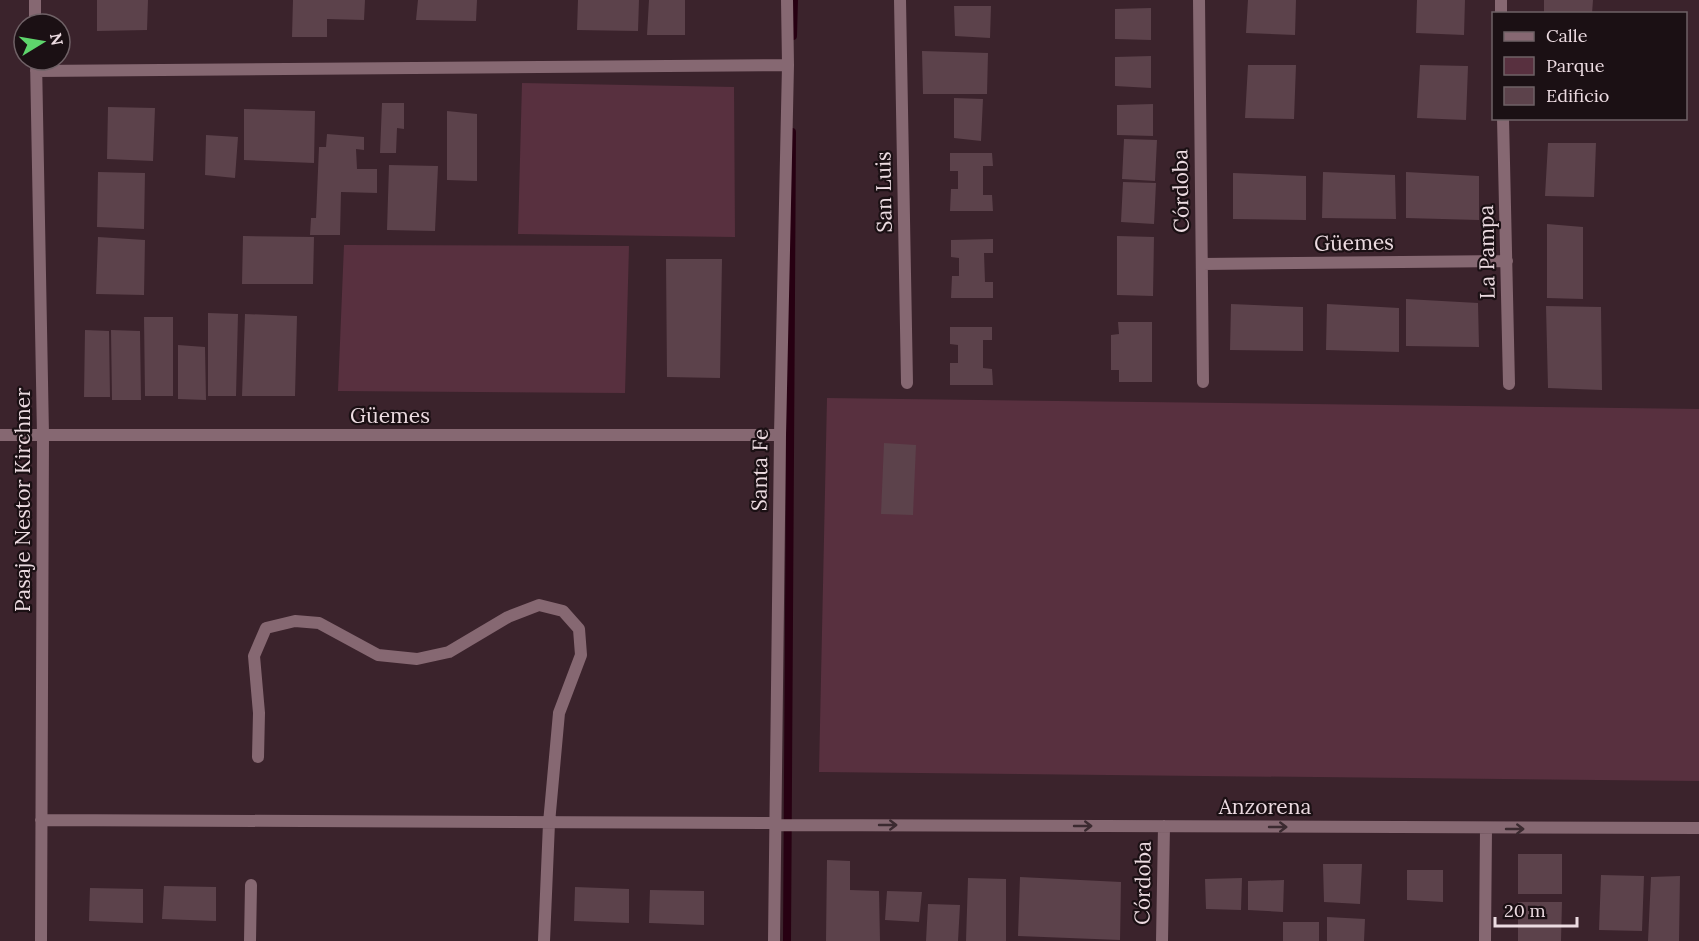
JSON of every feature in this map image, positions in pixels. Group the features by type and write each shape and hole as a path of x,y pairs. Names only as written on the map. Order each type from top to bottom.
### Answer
{"street":[{"name":"Santa Fe","path":"774,941 778,824 780,435 788,0"},
{"name":"San Luis","path":"900,0 908,383"},
{"name":"Córdoba","path":"1199,0 1203,382"},
{"path":"72,65 788,65"},
{"name":"Pasaje Nestor Kirchner","path":"36,72 43,435 41,941"},
{"name":"La Pampa","path":"1503,120 1509,384"},
{"name":"Güemes","path":"1202,264 1506,261"},
{"name":"Güemes","path":"0,435 780,435"},
{"path":"258,757 259,713 254,656 267,627 295,621 319,623 378,655 417,659 449,652 508,617 538,605 563,611 579,629 581,655 559,713 549,823 544,941"},
{"name":"Anzorena","path":"41,820 1486,829 1699,828"},
{"name":"Córdoba","path":"1162,941 1164,826"},
{"path":"1485,941 1486,829"},
{"path":"250,941 251,885"}],"green space":[{"path":"522,83 734,87 735,237 518,234"},
{"path":"344,245 629,246 625,393 338,391"},
{"path":"827,398 1699,409 1699,781 819,772"}],"building":[{"path":"97,0 148,0 147,30 97,31"},
{"path":"293,0 365,0 364,20 327,19 327,37 292,37"},
{"path":"418,0 477,0 476,21 416,20"},
{"path":"578,0 639,0 638,31 577,30"},
{"path":"649,0 685,0 685,35 647,35"},
{"path":"1248,0 1296,0 1295,35 1246,33"},
{"path":"1417,0 1465,0 1464,35 1416,33"},
{"path":"1544,0 1593,0 1592,12 1544,12"},
{"path":"954,6 991,6 990,38 955,36"},
{"path":"1151,8 1151,40 1115,39 1115,9"},
{"path":"922,51 988,53 987,94 923,94"},
{"path":"1151,56 1151,88 1115,86 1115,57"},
{"path":"1248,65 1296,65 1294,119 1245,118"},
{"path":"1420,65 1468,66 1466,120 1417,118"},
{"path":"954,98 983,99 981,141 954,138"},
{"path":"382,103 404,103 404,129 397,128 396,153 380,153"},
{"path":"1153,104 1153,136 1117,135 1117,105"},
{"path":"108,107 155,108 153,161 107,159"},
{"path":"244,109 315,111 314,163 244,160"},
{"path":"447,111 477,114 477,181 447,180"},
{"path":"327,134 364,137 364,150 356,149 357,169 377,169 377,193 341,192 340,235 310,235 311,218 316,218 319,147 326,147"},
{"path":"206,135 238,137 235,178 205,175"},
{"path":"1124,139 1157,140 1155,181 1122,179"},
{"path":"1548,143 1596,143 1594,197 1545,196"},
{"path":"950,153 992,153 993,166 983,166 983,195 992,195 993,211 950,211 951,189 958,189 958,171 950,171"},
{"path":"389,165 438,166 435,231 387,230"},
{"path":"98,172 145,173 144,229 97,227"},
{"path":"1323,172 1395,175 1396,219 1322,218"},
{"path":"1406,172 1479,176 1479,220 1406,218"},
{"path":"1233,173 1306,176 1306,220 1233,219"},
{"path":"1123,182 1156,183 1154,224 1121,222"},
{"path":"1547,224 1583,227 1583,299 1547,298"},
{"path":"243,236 314,237 313,284 242,284"},
{"path":"1117,236 1154,237 1153,296 1117,295"},
{"path":"98,237 145,240 144,295 96,294"},
{"path":"993,239 993,253 984,253 985,282 993,282 993,298 951,298 952,276 959,276 959,258 951,257 951,240"},
{"path":"666,259 722,259 720,378 667,377"},
{"path":"1406,299 1478,303 1479,347 1406,346"},
{"path":"1231,304 1303,307 1303,351 1230,350"},
{"path":"1327,304 1399,308 1399,352 1326,350"},
{"path":"1546,306 1601,307 1602,390 1548,388"},
{"path":"208,313 238,314 236,396 208,396"},
{"path":"245,314 297,316 295,396 242,396"},
{"path":"144,317 173,317 173,396 145,396"},
{"path":"1118,322 1152,322 1152,382 1119,382 1119,370 1111,370 1111,335 1119,334"},
{"path":"950,327 992,327 992,340 983,340 983,368 992,369 993,385 950,385 950,363 958,363 958,345 950,344"},
{"path":"85,330 109,331 110,397 84,397"},
{"path":"111,330 140,331 141,400 112,400"},
{"path":"178,345 205,347 206,400 178,399"},
{"path":"884,443 916,445 913,515 881,514"},
{"path":"1518,854 1562,854 1562,894 1518,894"},
{"path":"827,860 850,861 850,890 879,891 880,941 826,941"},
{"path":"1323,864 1362,864 1360,904 1324,902"},
{"path":"1407,870 1443,870 1443,902 1407,900"},
{"path":"1601,875 1644,876 1642,931 1599,930"},
{"path":"1680,876 1679,941 1648,941 1651,877"},
{"path":"1020,877 1121,882 1120,940 1018,936"},
{"path":"968,878 1006,879 1006,941 966,941"},
{"path":"1242,878 1241,910 1206,909 1205,879"},
{"path":"1284,880 1283,912 1248,910 1248,881"},
{"path":"164,886 216,887 216,921 162,919"},
{"path":"575,887 629,889 629,923 574,921"},
{"path":"90,888 143,889 143,923 89,921"},
{"path":"650,890 704,891 704,925 649,923"},
{"path":"887,891 922,892 919,922 885,920"},
{"path":"1518,902 1562,902 1561,941 1518,941"},
{"path":"928,904 960,905 958,941 926,941"},
{"path":"1327,917 1365,919 1364,941 1327,941"},
{"path":"1283,922 1319,922 1319,941 1283,941"}],"waterway":[{"path":"793,36 794,0"},
{"path":"787,941 792,132"}]}
